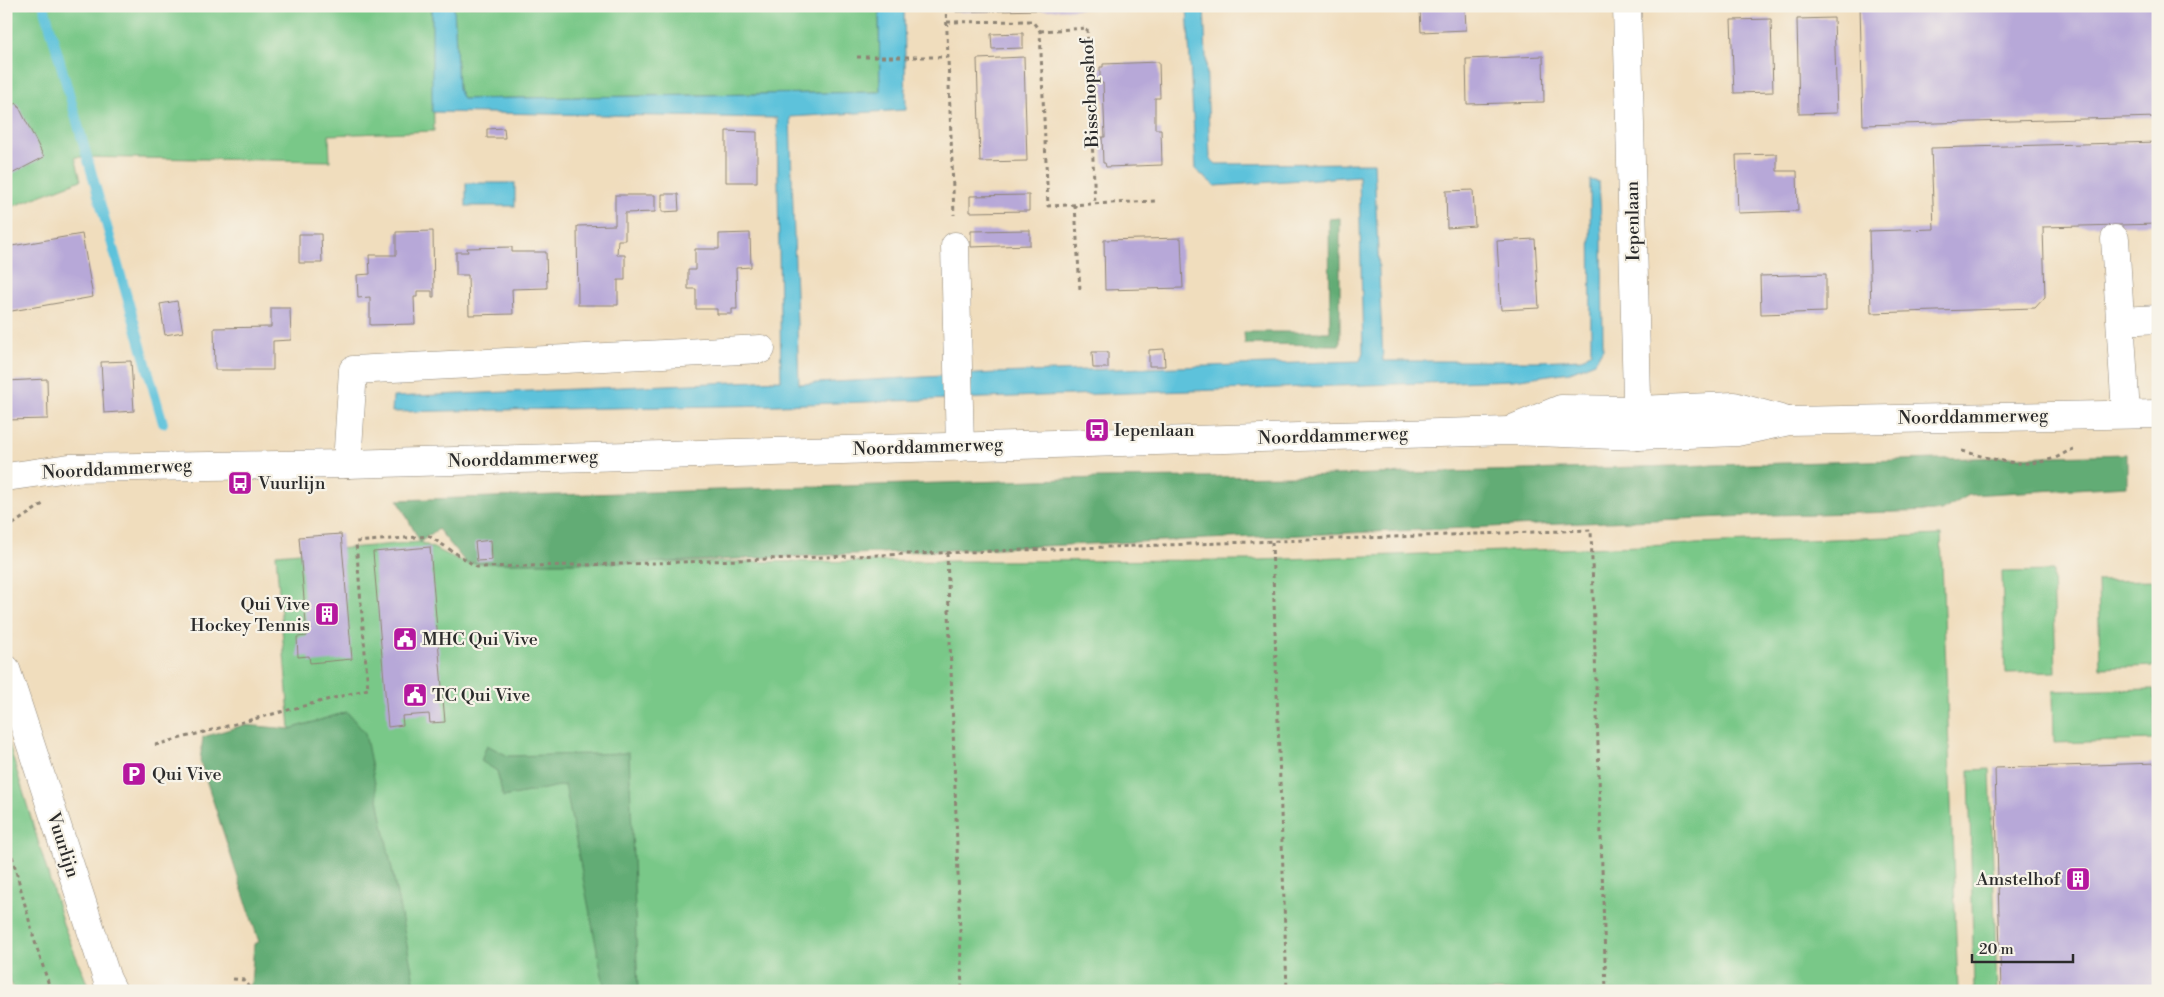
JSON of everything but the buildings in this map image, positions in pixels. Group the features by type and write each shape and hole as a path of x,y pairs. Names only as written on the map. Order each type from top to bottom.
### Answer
{"street":[{"name":"Iepenlaan","path":"1627,6 1638,423"},
{"path":"2115,239 2126,414"},
{"path":"955,246 960,447"},
{"path":"2120,321 2158,319"},
{"path":"347,464 353,370 761,349"},
{"name":"Noorddammerweg","path":"6,477 69,468 347,464 960,447 1509,431 1638,423 1736,432 1789,421 2158,414"},
{"name":"Vuurlijn","path":"6,669 107,979 113,991"}],"path":[{"path":"946,6 955,246"},
{"name":"Bisschopshof","path":"947,22 1032,21 1040,31 1087,28 1096,204"},
{"path":"1040,31 1048,206 1155,201"},
{"path":"857,57 948,57"},
{"path":"1075,205 1080,290"},
{"path":"155,745 368,689 356,542 429,536 477,566 625,564 1591,530 1606,991"},
{"path":"1272,542 1287,991"},
{"path":"948,553 962,991"},
{"path":"6,833 34,939 51,991"},
{"path":"233,979 244,980 251,991"}],"green space":[{"path":"6,6 432,6 434,131 329,135 330,161 75,157 81,180 6,209"},
{"path":"454,6 879,6 880,92 463,99 458,89"},
{"path":"1340,218 1340,345 1245,344 1244,332 1330,332 1329,219"},
{"path":"2127,454 2127,486 1969,495 1941,511 1772,515 643,563 466,563 438,529 420,542 398,500 1100,478 1299,476"},
{"path":"1941,535 1958,991 416,991 347,712 290,729 276,554 420,542 466,563 1259,560"},
{"path":"2053,571 2056,672 2005,673 2002,572"},
{"path":"2158,580 2158,666 2100,668 2098,581"},
{"path":"2154,689 2155,740 2054,743 2053,691"},
{"path":"347,712 365,733 416,991 235,991 251,984 254,944 259,942 200,761 203,737 244,725 290,729"},
{"path":"6,735 63,924 86,981 93,991 14,991 6,968"},
{"path":"487,745 508,756 629,753 638,991 605,991 565,785 503,797 497,771 481,761"},
{"path":"1990,769 1997,991 1974,991 1969,770"}],"water":[{"path":"432,6 454,6 458,89 463,99 880,92 879,6 904,6 906,110 790,117 799,384 996,373 1360,361 1363,352 1359,176 1215,186 1196,170 1187,6 1204,6 1210,158 1216,164 1374,163 1383,361 1539,361 1582,359 1591,352 1590,180 1599,182 1602,237 1603,348 1595,362 1570,372 1513,380 777,405 392,412 393,397 781,380 777,118 432,112"},
{"path":"466,183 515,183 515,206 466,206"}],"waterway":[{"path":"44,6 163,423"}],"place":[{"name":"Iepenlaan","path":"1097,430"},
{"name":"Vuurlijn","path":"240,483"},
{"name":"Qui Vive Hockey Tennis","path":"327,614"},
{"name":"MHC Qui Vive","path":"405,639"},
{"name":"TC Qui Vive","path":"415,695"},
{"name":"Qui Vive","path":"134,774"},
{"name":"Amstelhof","path":"2078,879"}]}
